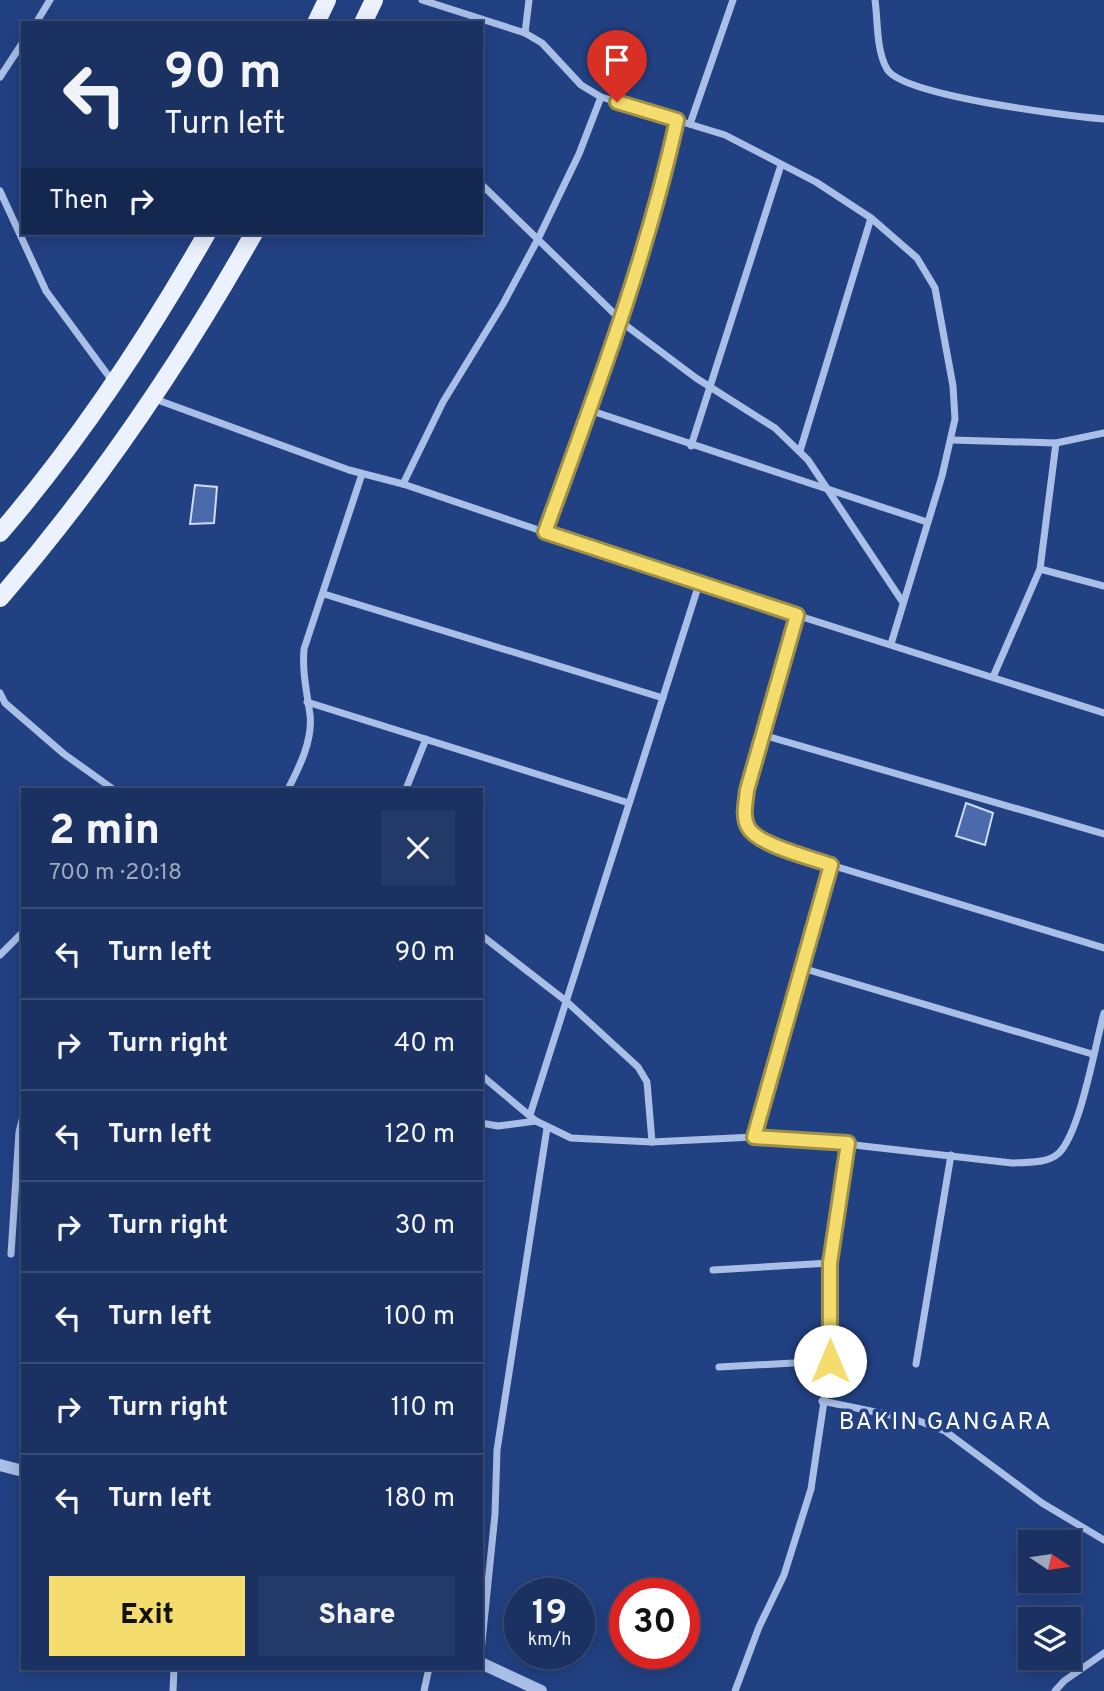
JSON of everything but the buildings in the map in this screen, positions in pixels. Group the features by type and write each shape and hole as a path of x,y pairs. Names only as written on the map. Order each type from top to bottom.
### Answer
{"main road":[{"path":"317,21 327,0"},
{"path":"364,21 374,0"},
{"path":"0,533 37,490 114,383 206,235"},
{"path":"0,598 106,468 206,319 253,235"}],"street":[{"path":"37,21 50,0"},
{"path":"422,0 524,33 542,43 581,85 601,97 726,135 816,182 871,218 917,258 935,288 953,386 952,440 891,644"},
{"path":"524,33 529,0"},
{"path":"690,124 716,58 733,0"},
{"path":"875,0 881,50 887,69 895,78 917,86 1009,107 1104,118"},
{"path":"0,77 21,45"},
{"path":"402,484 443,402 503,304 538,239 579,154 601,97"},
{"path":"545,532 621,320 664,177 677,120"},
{"path":"691,446 781,165"},
{"path":"483,186 621,320 709,387 775,428 800,451 902,601"},
{"path":"0,191 46,291 114,383"},
{"path":"800,451 871,218"},
{"path":"153,398 362,474 402,484 699,584 1104,713"},
{"path":"589,410 691,446 826,486 927,522"},
{"path":"952,440 1056,443 1104,433"},
{"path":"993,677 1040,569 1056,443"},
{"path":"288,788 307,741 310,717 302,673 304,649 362,474"},
{"path":"1040,569 1104,586"},
{"path":"533,1118 566,1001 699,584"},
{"path":"324,594 663,698"},
{"path":"797,615 747,790 747,826 755,837 831,865 1104,948"},
{"path":"0,693 5,703 44,737 112,788"},
{"path":"307,702 629,803"},
{"path":"763,735 1104,834"},
{"path":"406,788 426,739"},
{"path":"754,1137 831,865"},
{"path":"0,955 21,934"},
{"path":"483,937 566,1001 638,1067 647,1082 652,1142"},
{"path":"802,968 1092,1054"},
{"path":"483,1077 547,1128 571,1138 652,1142 754,1137 848,1143 1012,1163 1041,1162 1058,1153 1080,1106 1104,1013"},
{"path":"483,1123 498,1126 533,1118"},
{"path":"11,1254 21,1124"},
{"path":"483,1632 495,1514 496,1450 547,1128"},
{"path":"736,1691 742,1669 784,1575 811,1489 830,1361 830,1263 848,1143"},
{"path":"916,1364 951,1155"},
{"path":"713,1270 830,1263"},
{"path":"719,1367 830,1361"},
{"path":"822,1401 919,1421 945,1430 1042,1503 1104,1540"},
{"path":"0,1465 21,1470"},
{"path":"1055,1691 1064,1681 1104,1653"},
{"path":"483,1664 541,1691"},
{"path":"173,1691 174,1670"},
{"path":"424,1691 429,1670"}],"district":[{"name":"BAKIN GANGARA","path":"946,1421"}],"route":[{"path":"617,102 677,120 664,177 621,320 545,532 797,615 747,790 745,813 747,826 755,837 831,865 754,1137 775,1136 848,1143 830,1263 830,1361"}]}
